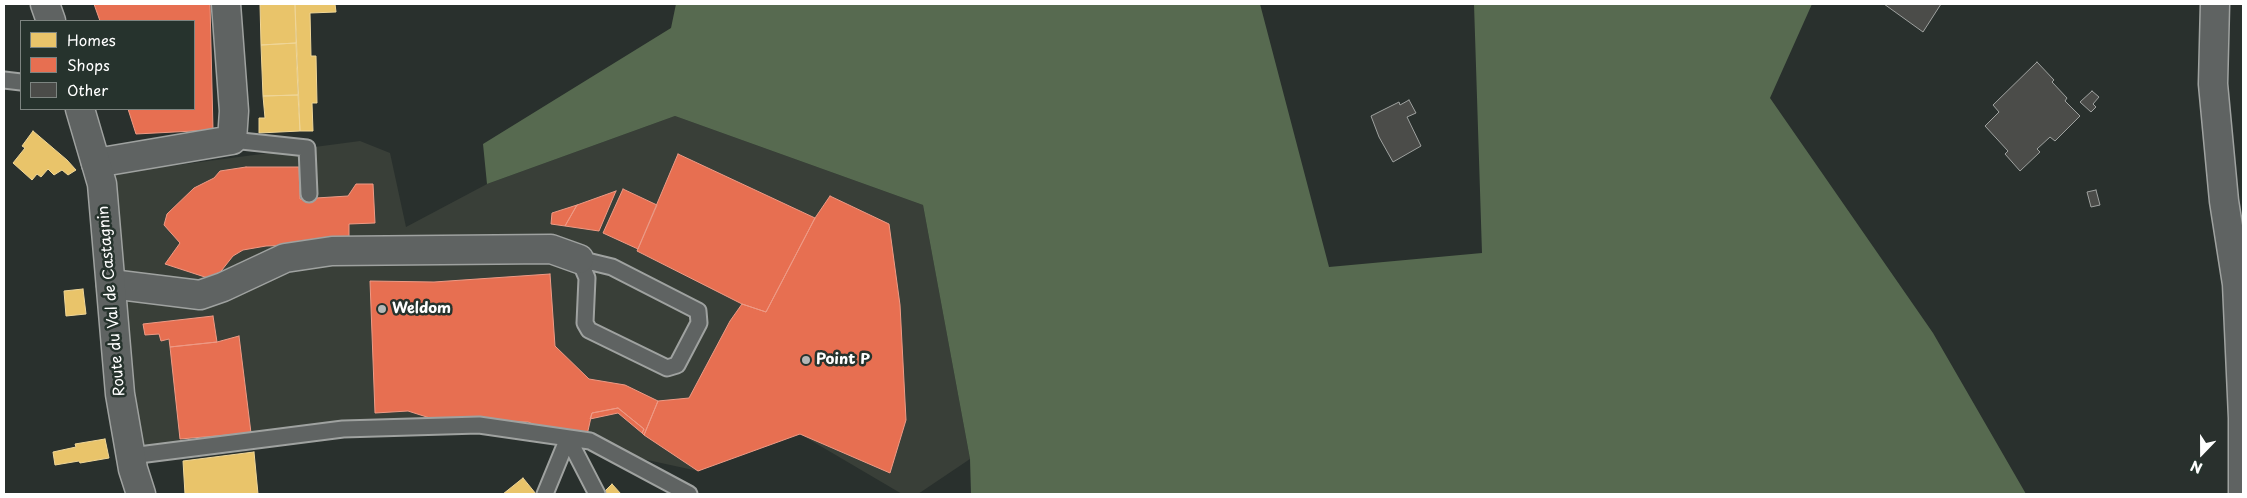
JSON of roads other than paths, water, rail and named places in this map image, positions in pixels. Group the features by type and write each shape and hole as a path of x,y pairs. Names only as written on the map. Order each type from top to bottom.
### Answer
{"street":[{"path":"45,4 51,20"},
{"path":"96,164 232,140 234,111 226,4"},
{"path":"2215,4 2213,84 2224,201 2237,284 2243,418 2243,494"},
{"name":"Route du Val de Castagnin","path":"80,110 102,184 120,394 131,456 141,494"},
{"path":"111,284 200,295 223,287 285,258 332,251 551,250 579,259"}],"lane":[{"path":"4,80 20,82"},
{"path":"232,140 307,148 309,194"},
{"path":"579,259 612,267 698,311 699,323 677,365 666,368 590,330 585,323 587,278 579,259"},
{"path":"131,456 343,429 480,425 590,441 689,494"},
{"path":"546,494 568,438"},
{"path":"568,438 597,494"}],"place":[{"name":"Weldom","path":"382,309"},
{"name":"Point P","path":"806,360"}]}
